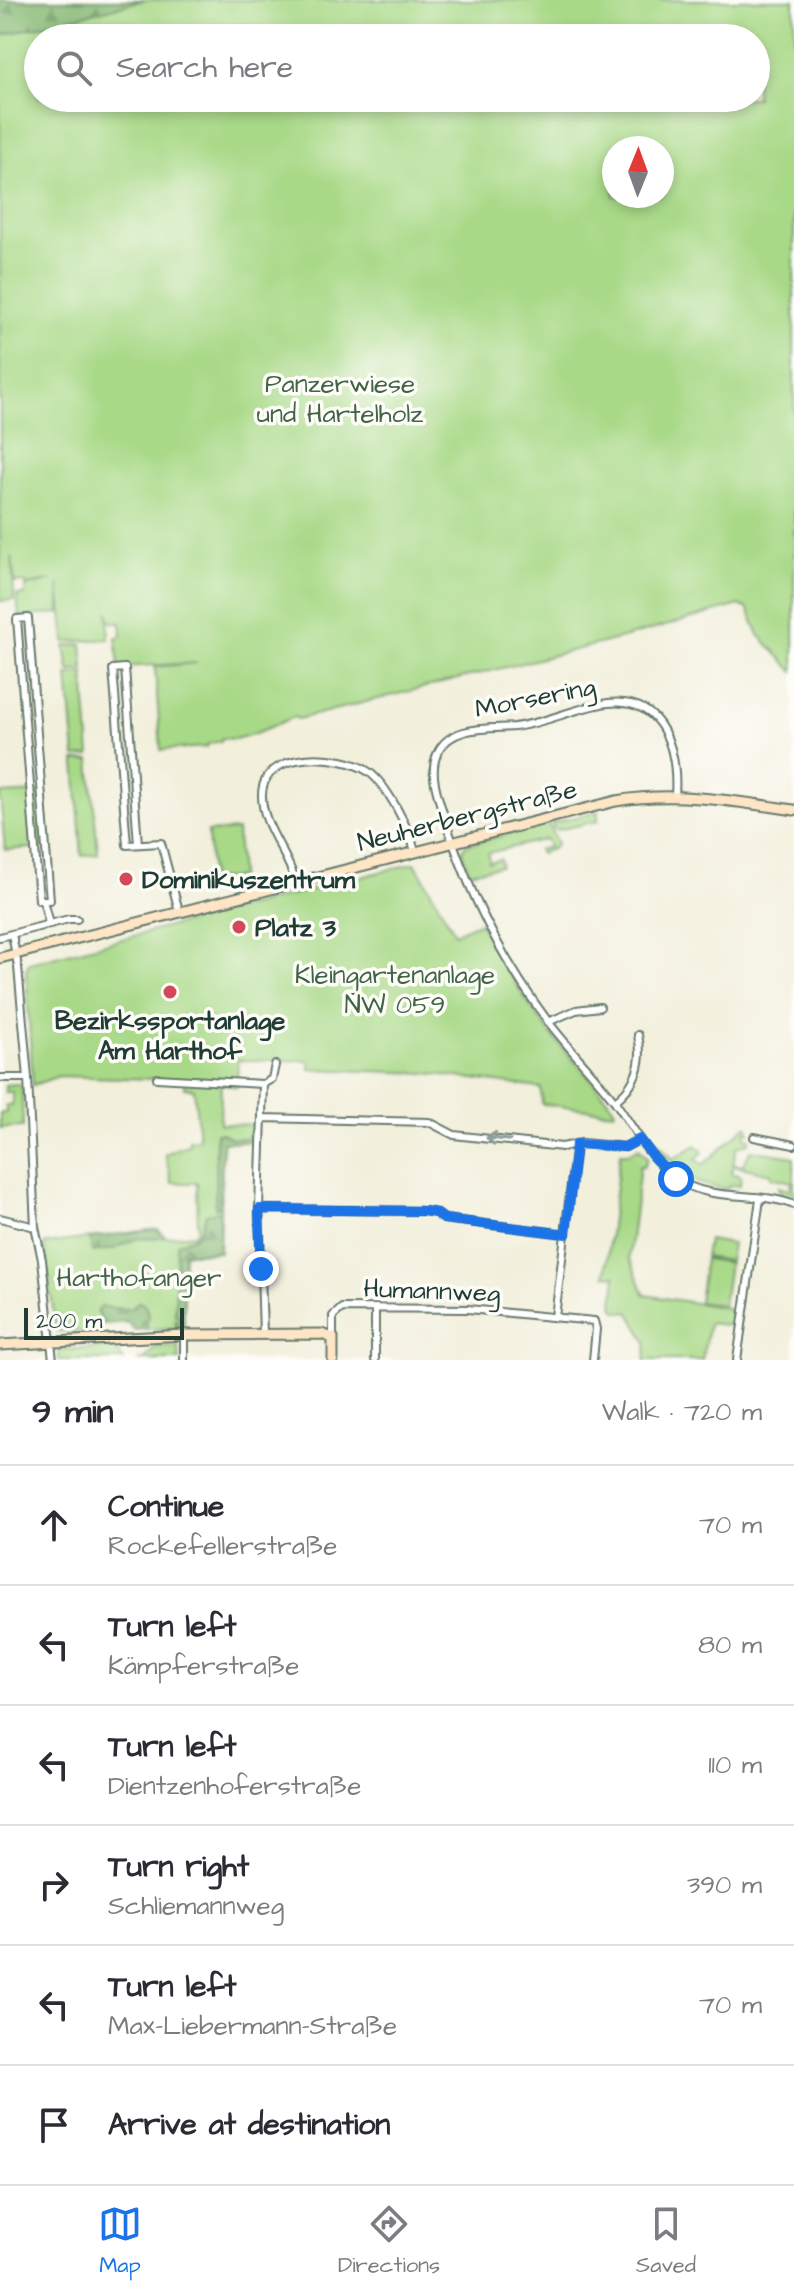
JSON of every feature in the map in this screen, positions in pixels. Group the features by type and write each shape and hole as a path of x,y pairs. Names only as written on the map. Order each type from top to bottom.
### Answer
{"main road":[{"name":"Neuherbergstraße","path":"0,958 608,802 675,796 794,810"},
{"path":"0,1345 184,1335 321,1334 333,1338 333,1360"}],"street":[{"path":"28,618 50,900 39,900 21,668 17,619 28,618"},
{"path":"21,668 32,667"},
{"path":"138,844 125,668 113,669 127,845 161,843 179,911"},
{"name":"Morsering","path":"675,796 674,763 666,733 651,714 634,706 605,703 519,726 455,734 443,744 433,767 453,842 491,933 548,1022 615,1101 654,1158 683,1184 700,1190 794,1205"},
{"path":"27,754 39,753"},
{"path":"119,756 131,755"},
{"path":"295,881 266,814 262,795 269,774 300,760 341,760 370,773 384,787 415,851"},
{"path":"32,821 44,820"},
{"path":"35,854 46,853"},
{"path":"43,900 49,924"},
{"path":"0,937 77,919"},
{"path":"12,934 28,1078 35,1227 53,1360"},
{"path":"548,1022 576,1010 600,1007"},
{"path":"615,1101 637,1073 640,1057 638,1035"},
{"path":"157,1078 263,1084 272,1079 275,1065"},
{"path":"0,1078 28,1078"},
{"path":"263,1084 259,1209 263,1334"},
{"path":"262,1118 429,1122 454,1135 562,1147 576,1144 625,1147 640,1139"},
{"path":"754,1137 794,1145"},
{"path":"555,1317 576,1144"},
{"path":"737,1360 760,1199"},
{"path":"259,1209 424,1211 436,1213 444,1219 566,1234"},
{"path":"0,1218 35,1227"},
{"name":"Humannweg","path":"333,1338 333,1316 336,1310 342,1308 468,1309 594,1321 593,1360"},
{"path":"375,1308 375,1360"},
{"path":"184,1335 184,1360"}],"green space":[{"name":"Panzerwiese und Hartelholz","path":"0,0 794,0 794,672 759,635 748,609 739,605 626,637 298,719 294,717 256,733 235,739 222,738 207,747 161,750 155,667 197,663 119,667 116,637 122,636 121,623 111,622 108,611 109,639 65,642 59,583 60,613 19,617 17,595 25,595 25,587 53,580 26,585 25,582 15,583 12,556 14,600 0,601"},
{"path":"0,0 144,0 48,24 24,24 24,30 0,36"},
{"path":"82,644 84,670 69,671 65,646"},
{"path":"84,673 90,756 75,757 68,675"},
{"path":"90,760 98,854 82,856 75,761"},
{"path":"40,792 44,847 5,850 0,794"},
{"path":"598,811 598,821 557,830 553,828 552,823"},
{"path":"548,824 557,843 554,848 540,854 538,850 549,847 546,839 488,853 489,862 500,859 501,866 469,872 462,852 465,845"},
{"path":"237,830 240,877 211,879 208,832"},
{"name":"Kleingartenanlage NW 059","path":"415,863 455,933 480,922 530,1006 600,1090 614,1112 542,1104 541,1088 426,1073 310,1069 310,1061 238,1060 237,1087 221,1083 220,1124 255,1125 254,1142 223,1142 219,1252 184,1253 184,1327 135,1330 127,1322 100,1324 94,1332 56,1331 44,1244 158,1229 165,1237 194,1234 198,1230 197,1183 172,1183 165,1154 189,1144 189,1140 199,1139 194,1089 185,1088 185,1080 59,1076 33,1085 26,970 29,963"},
{"path":"18,1084 22,1087 23,1127 0,1128 0,1113 6,1113 6,1105 12,1105 13,1092 5,1092 5,1085"},
{"path":"747,1125 750,1132 746,1131 745,1138 750,1139 749,1143 737,1147 733,1164 742,1166 751,1150 794,1157 794,1201 793,1197 782,1197 779,1187 790,1190 792,1182 733,1165 731,1173 741,1176 740,1186 731,1185 727,1189 699,1183 668,1166 643,1134 648,1132 673,1159 696,1145 703,1152 696,1159 703,1165"},
{"path":"250,1131 255,1131 254,1142 223,1142 219,1207 215,1208 216,1133 247,1138"},
{"path":"639,1148 648,1158 644,1166 640,1166 629,1257 645,1295 727,1308 738,1323 737,1327 709,1323 702,1360 645,1360 647,1343 630,1313 617,1311 613,1304 616,1276 605,1275 620,1153"},
{"path":"219,1211 219,1252 184,1253 184,1327 180,1327 175,1322 180,1319 180,1315 175,1315 177,1244 200,1232 206,1214"},
{"path":"158,1229 165,1237 135,1239 114,1249 92,1252 90,1238"},
{"path":"708,1240 732,1244 729,1261 705,1257"},
{"path":"705,1259 729,1263 723,1305 699,1302"},
{"path":"138,1302 147,1309 148,1318 142,1322 147,1323 147,1329 135,1330 127,1322 105,1324 97,1312 101,1307 131,1309"},
{"name":"Harthofanger","path":"178,1346 180,1360 144,1360 156,1347"},
{"name":"Harthofanger","path":"114,1347 124,1360 59,1360 59,1350"}],"place":[{"name":"Dominikuszentrum","path":"126,879"},
{"name":"Platz 3","path":"239,927"},
{"name":"Bezirkssportanlage Am Harthof","path":"170,992"}],"route":[{"path":"261,1269 259,1209 424,1211 436,1213 444,1219 566,1234 576,1144 625,1147 640,1139 676,1179"}]}
